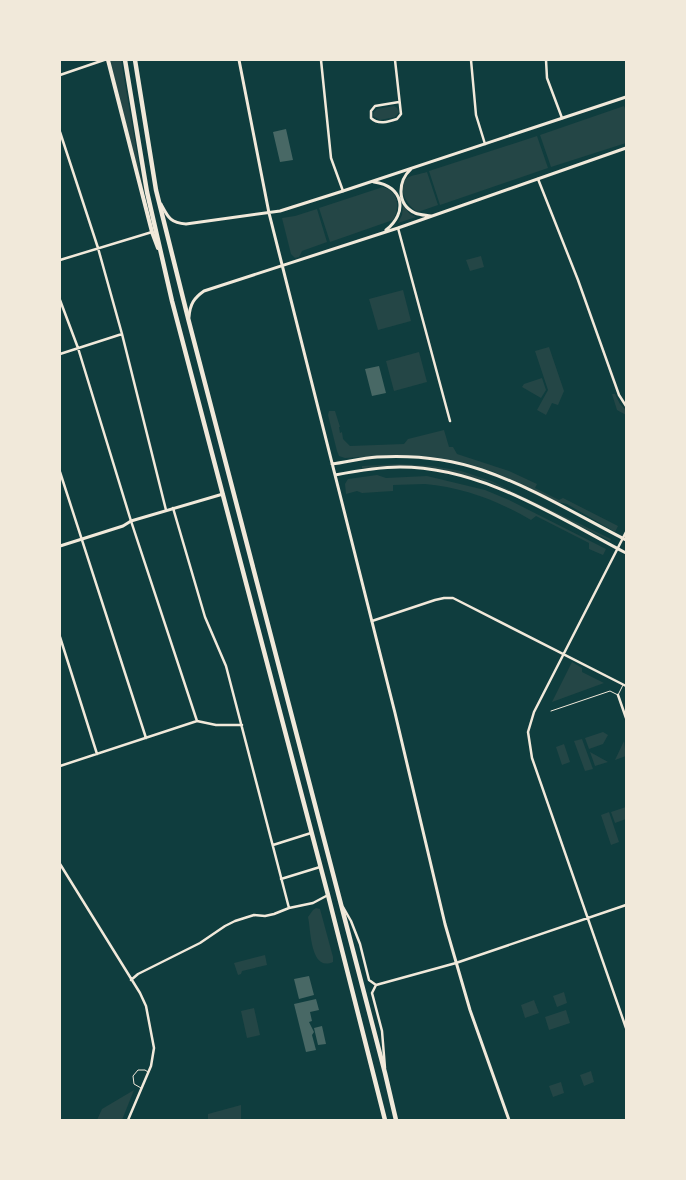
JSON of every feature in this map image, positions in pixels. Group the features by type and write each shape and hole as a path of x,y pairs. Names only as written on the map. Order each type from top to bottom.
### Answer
{"highway":[{"path":"125,60 147,192 163,258 385,1120"},
{"path":"135,60 148,149 188,322 396,1120"}],"main road":[{"path":"108,60 152,232 163,258"}],"street":[{"path":"60,74 104,60"},
{"path":"239,60 270,213 395,713 445,924 491,1072 509,1120"},
{"path":"321,60 331,158 343,191"},
{"path":"395,60 401,114 397,119 380,122 371,118 371,111 375,106 399,102"},
{"path":"471,60 476,115 485,144"},
{"path":"546,60 547,78 562,118"},
{"path":"159,200 166,214 177,224 270,213 371,182 626,97"},
{"path":"60,132 98,248 122,334 166,510"},
{"path":"188,322 193,301 204,291 398,228 626,148"},
{"path":"414,167 407,173 401,186 403,201 414,213 432,216"},
{"path":"538,179 578,280 619,395 626,406"},
{"path":"371,182 382,183 390,187 400,201 400,210 396,220 383,232"},
{"path":"398,228 450,421"},
{"path":"60,260 152,232"},
{"path":"60,300 78,348 131,521 197,721"},
{"path":"60,354 122,334"},
{"path":"332,464 376,457 413,458 459,464 482,470 512,482 624,539"},
{"path":"335,475 400,467 462,476 490,484 512,494 626,552"},
{"path":"60,472 146,738"},
{"path":"60,546 80,538 123,526 131,521 223,494"},
{"path":"173,508 205,617 226,666 289,908"},
{"path":"626,532 530,722 529,744 532,758 626,1028"},
{"path":"372,622 449,597 625,685"},
{"path":"60,637 97,754"},
{"path":"618,695 626,718"},
{"path":"60,766 197,721 216,725 242,725"},
{"path":"272,845 311,833"},
{"path":"60,864 140,993 149,1015 154,1048 151,1066 128,1120"},
{"path":"281,879 320,867"},
{"path":"131,980 138,974 200,943 235,921 254,915 274,914 289,908 313,903 328,895"},
{"path":"339,900 354,929 369,980 376,985 456,963 626,905"},
{"path":"376,985 372,993 382,1031 385,1073"}],"lane":[{"path":"551,711 610,691 618,695 625,685"},
{"path":"141,1088 134,1084 133,1076 138,1070 142,1069 148,1073"}],"shaded area":[{"path":"110,60 121,60 145,200"},
{"path":"394,106 399,112 395,117 380,120 373,116 377,109"},
{"path":"624,106 626,112 626,143 551,167 540,135"},
{"path":"537,136 548,168 440,205 429,171"},
{"path":"427,172 438,205 418,212 407,202 402,186 407,178"},
{"path":"383,187 392,192 397,200 397,210 393,220 330,242 319,208"},
{"path":"403,205 410,214 416,217 398,223 402,215"},
{"path":"317,209 327,242 302,251 299,257 295,258 291,254 282,218"},
{"path":"481,256 484,267 470,271 466,260"},
{"path":"403,290 411,321 378,330 369,299"},
{"path":"549,347 564,391 558,405 552,403 546,415 537,410 548,390 535,351"},
{"path":"419,352 427,382 394,391 386,361"},
{"path":"542,378 546,390 541,398 522,387 524,384"},
{"path":"612,394 615,394 620,404 626,410 626,415 617,410"},
{"path":"329,411 335,411 340,433 342,432 343,439 350,446 404,444 408,439 444,430 449,447 453,447 457,454 509,471 537,484 535,488 559,500 563,498 618,526 615,532 567,504 557,502 494,472 465,463 396,455 345,458 339,456 328,415"},
{"path":"399,464 432,466 461,471 491,481 611,539 610,541 490,482 433,468 362,468 362,466"},
{"path":"377,475 386,478 427,476 485,490 509,500 606,549 603,555 589,549 589,543 536,516 531,520 493,501 453,488 425,484 393,485 393,491 362,493 357,491 346,494 345,484 348,479"},
{"path":"572,662 582,668 582,672 604,683 552,702"},
{"path":"603,732 608,735 603,744 589,749 585,738"},
{"path":"582,739 593,769 585,771 574,741"},
{"path":"624,741 626,756 615,760"},
{"path":"564,744 570,762 562,765 556,747"},
{"path":"590,752 608,762 595,766"},
{"path":"626,807 626,819 615,823 611,812"},
{"path":"609,812 619,842 611,845 601,815"},
{"path":"316,908 320,909 333,962 325,963 320,961 313,948 308,917"},
{"path":"265,955 267,965 242,971 238,975 234,963"},
{"path":"564,992 567,1003 557,1007 553,996"},
{"path":"534,1000 539,1013 525,1018 521,1005"},
{"path":"254,1008 260,1035 247,1038 241,1011"},
{"path":"566,1010 570,1023 549,1030 545,1017"},
{"path":"591,1071 594,1082 584,1086 580,1075"},
{"path":"561,1082 564,1093 553,1097 549,1086"},
{"path":"134,1090 122,1120 97,1120 102,1109"},
{"path":"241,1105 241,1120 208,1120 208,1114"}],"building":[{"path":"286,129 293,160 280,162 273,132"},
{"path":"379,366 386,393 372,396 365,369"},
{"path":"309,976 314,995 299,999 294,979"},
{"path":"316,999 319,1010 310,1012 312,1021 309,1022 314,1032 312,1035 316,1050 306,1052 294,1004"},
{"path":"322,1026 326,1044 318,1045 314,1028"}]}
